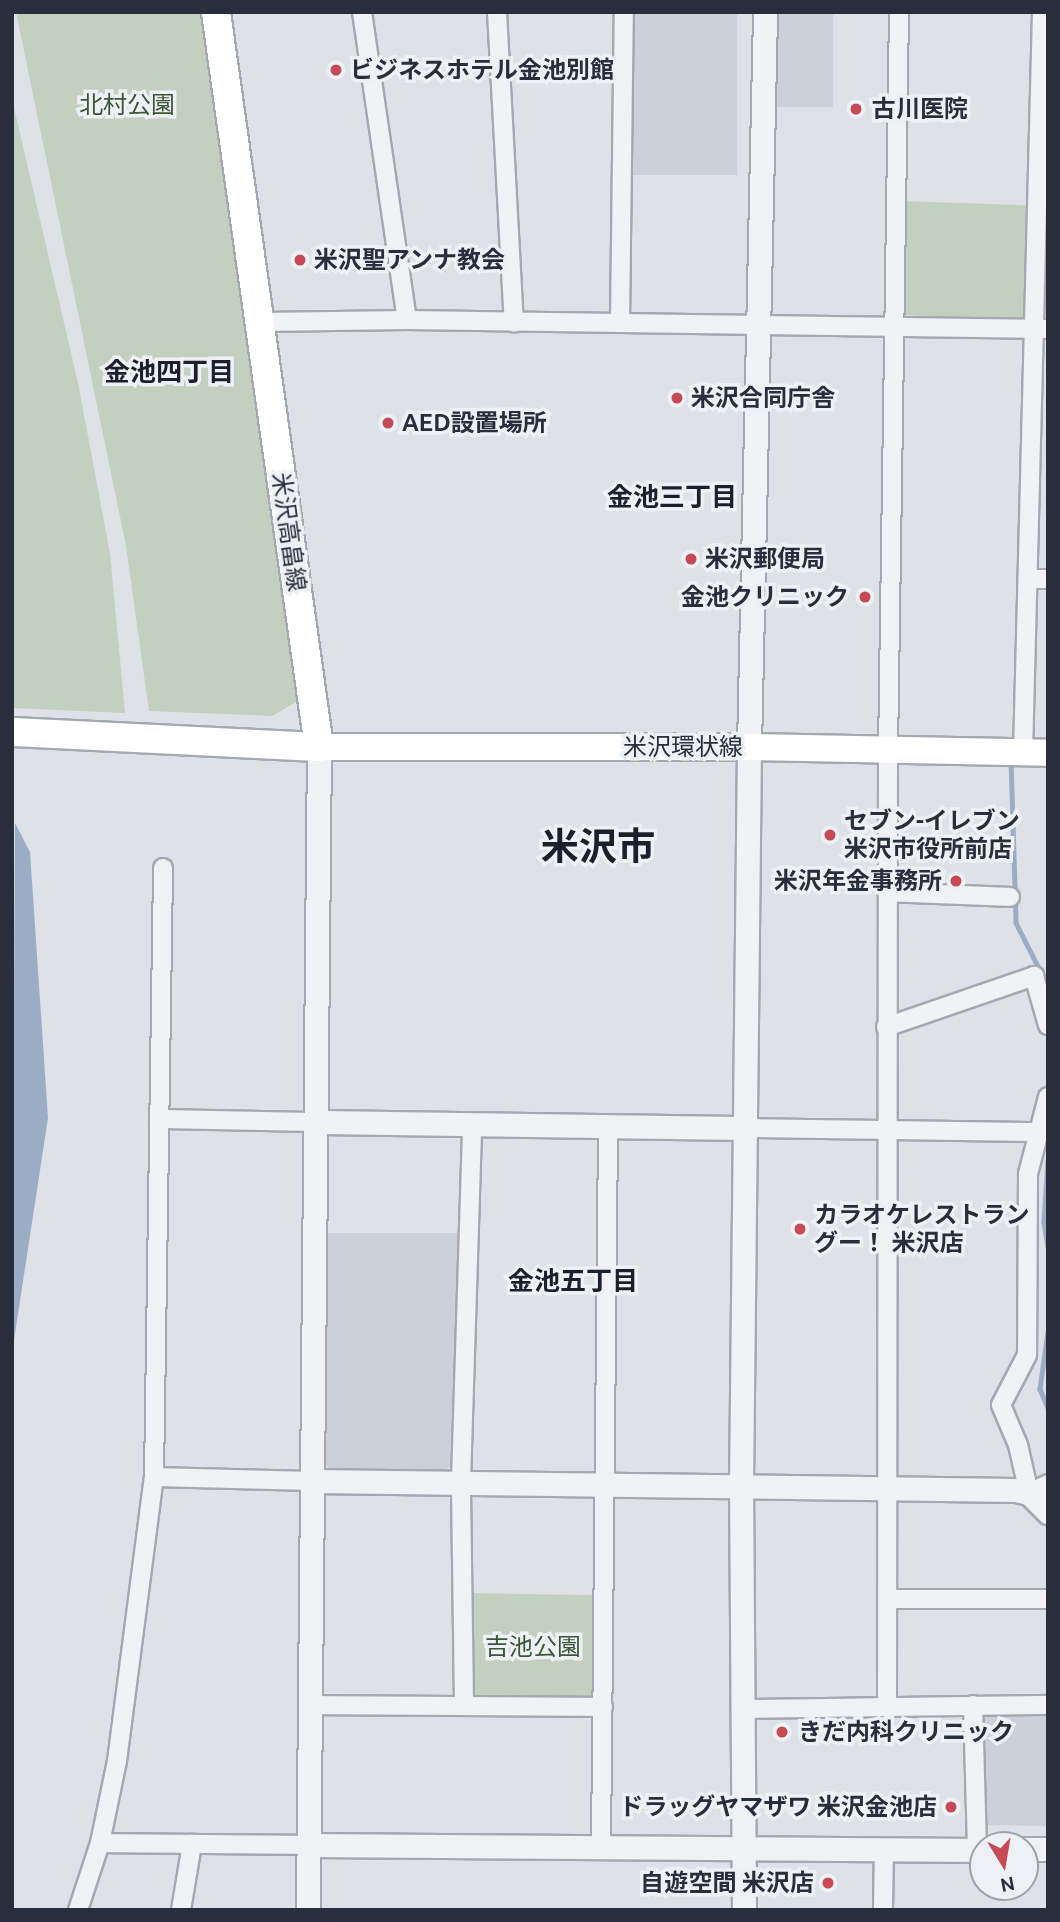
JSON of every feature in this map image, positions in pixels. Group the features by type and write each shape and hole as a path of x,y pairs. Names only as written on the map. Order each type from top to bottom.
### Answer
{"main road":[{"name":"米沢高畠線","path":"216,12 319,747"},
{"path":"12,732 319,747"},
{"name":"米沢環状線","path":"319,747 749,747 1036,753"}],"street":[{"path":"362,12 407,320"},
{"path":"497,12 514,323"},
{"path":"621,323 624,12"},
{"path":"744,1910 746,1848 741,1486 749,747 765,12"},
{"path":"887,1706 888,752 900,12"},
{"path":"1036,753 1028,579 1040,328 1042,12"},
{"path":"261,322 407,320 757,326 894,324 1040,328"},
{"path":"1028,579 1048,579"},
{"path":"308,1910 319,747"},
{"path":"78,1910 100,1843 141,1601 154,1477 163,867"},
{"path":"887,892 1010,897"},
{"path":"886,1027 1034,976 1048,1025"},
{"path":"1048,1097 1028,1174 1027,1354 1001,1405 1048,1512"},
{"path":"159,1119 1038,1132"},
{"path":"464,1704 461,1481 472,1125"},
{"path":"601,1847 608,1126"},
{"path":"154,1477 1038,1489"},
{"path":"888,1599 1048,1599"},
{"path":"310,1705 603,1707"},
{"path":"973,1705 979,1831"},
{"path":"745,1709 1048,1705"},
{"path":"100,1843 969,1850"},
{"path":"181,1910 192,1844"},
{"path":"883,1910 884,1848"}],"shaded area":[{"path":"628,12 737,12 737,175 628,175"},
{"path":"775,12 833,12 833,107 775,107"},
{"path":"323,1233 459,1233 454,1464 445,1470 329,1468 318,1457"},
{"path":"988,1711 1048,1711 1048,1826 981,1825 980,1717"}],"green space":[{"name":"北村公園","path":"16,12 204,12 306,696 272,716 149,711 126,546"},
{"path":"12,99 78,383 110,553 125,713 12,708"},
{"path":"903,201 1031,205 1027,319 899,315"},
{"name":"吉池公園","path":"467,1593 599,1595 597,1701 465,1699"}],"water":[{"path":"15,823 30,852 48,1118 12,1353"}],"waterway":[{"path":"1013,745 1015,726"},
{"path":"1011,760 1016,923 1043,976"},
{"path":"1048,1161 1044,1222 1048,1247"},
{"path":"1048,1332 1040,1389 1048,1408"}],"place":[{"name":"ビジネスホテル金池別館","path":"336,70"},
{"name":"古川医院","path":"856,109"},
{"name":"米沢聖アンナ教会","path":"300,260"},
{"name":"米沢合同庁舎","path":"677,398"},
{"name":"AED設置場所","path":"388,423"},
{"name":"米沢郵便局","path":"691,559"},
{"name":"金池クリニック","path":"865,597"},
{"name":"セブン-イレブン 米沢市役所前店","path":"830,835"},
{"name":"米沢年金事務所","path":"956,881"},
{"name":"カラオケレストラン グー！ 米沢店","path":"800,1229"},
{"name":"きだ内科クリニック","path":"782,1732"},
{"name":"ドラッグヤマザワ 米沢金池店","path":"951,1807"},
{"name":"自遊空間 米沢店","path":"828,1883"}],"district":[{"name":"金池四丁目","path":"169,372"},
{"name":"金池三丁目","path":"672,497"},
{"name":"米沢市","path":"598,847"},
{"name":"金池五丁目","path":"573,1281"}]}
